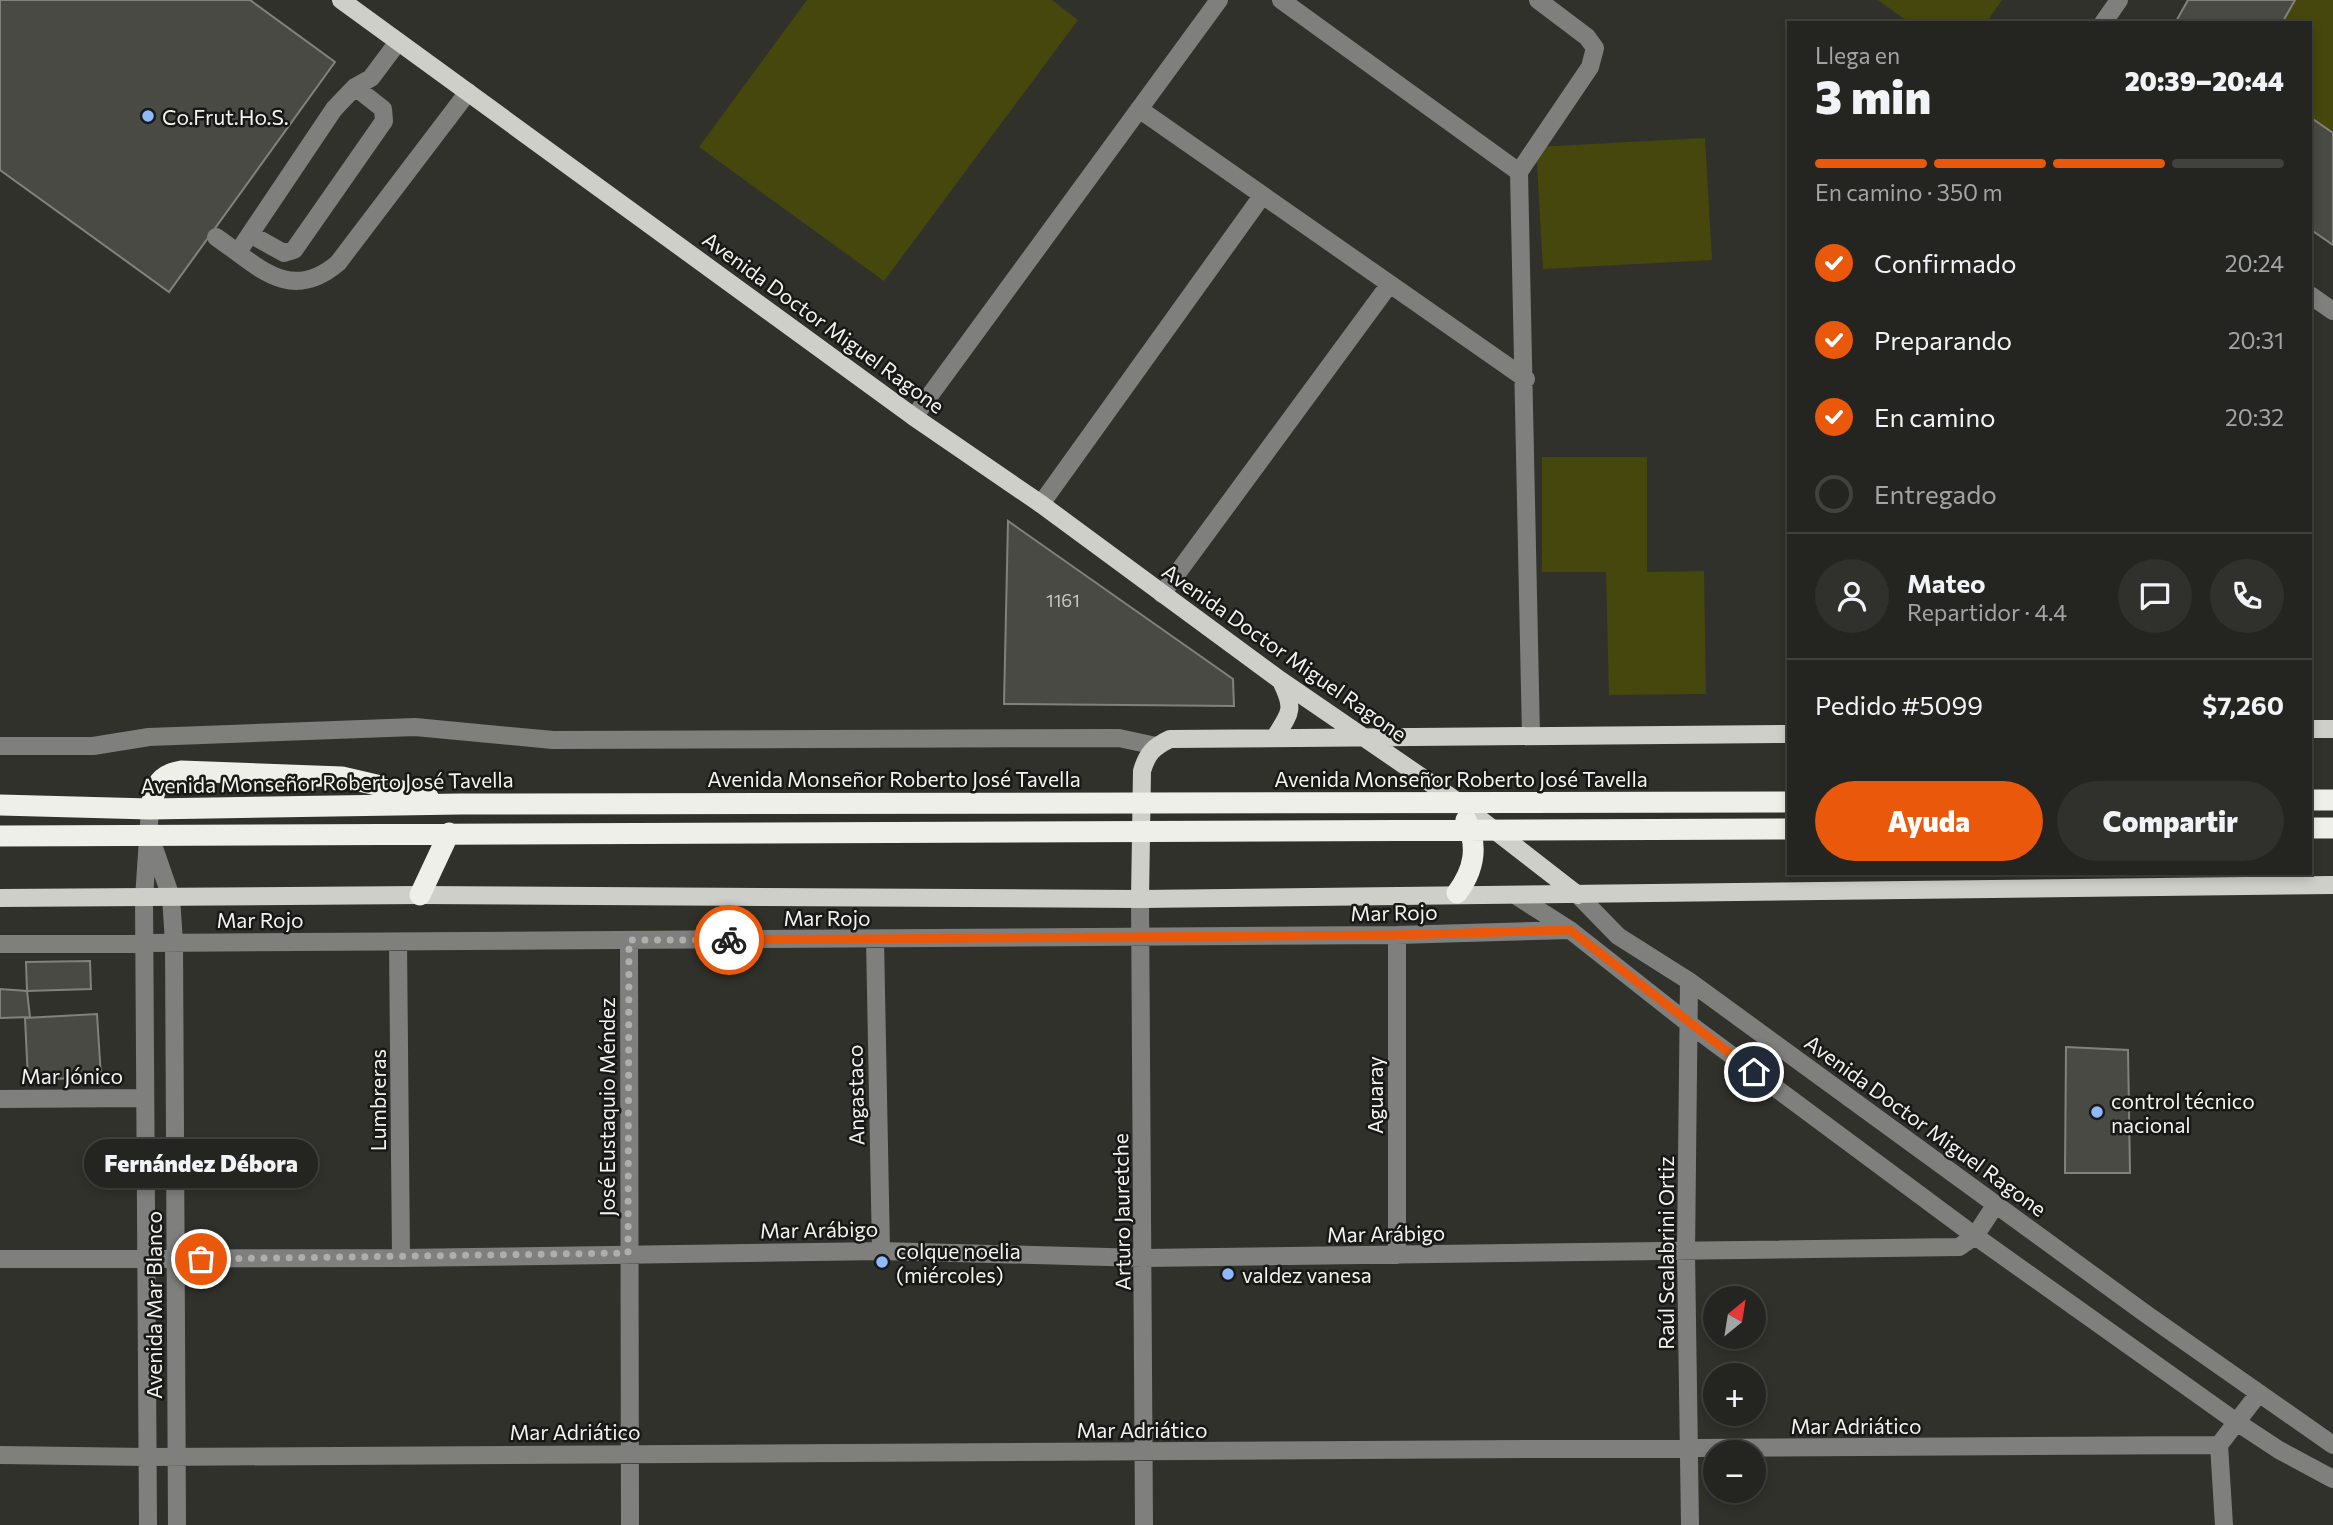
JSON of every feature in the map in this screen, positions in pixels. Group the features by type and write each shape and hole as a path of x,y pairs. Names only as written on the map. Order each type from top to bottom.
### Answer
{"highway":[{"path":"150,809 159,779 166,773 181,771 342,777 461,804"},
{"path":"2312,800 2333,800"},
{"path":"1457,893 1473,866 1471,831 1458,802"},
{"name":"Avenida Monseñor Roberto José Tavella","path":"0,805 150,809 461,804 1787,802"},
{"path":"2312,828 2333,828"},
{"path":"0,836 449,832 1787,829"},
{"path":"420,895 449,832"}],"main road":[{"name":"Avenida Doctor Miguel Ragone","path":"341,0 914,417 1041,504 1280,680 1458,802 1578,895"},
{"path":"1275,737 1289,716 1292,703 1280,680"},
{"path":"2312,730 2333,729"},
{"path":"1140,899 1140,802 1144,763 1156,746 1170,739 1787,734"},
{"path":"0,898 420,895 1140,899 1457,893 1578,895 2333,886"}],"street":[{"path":"914,417 1219,0"},
{"path":"1281,0 1518,172"},
{"path":"1531,736 1525,379 1518,172 1590,67 1595,48 1587,37 1538,0"},
{"path":"2104,21 2119,0"},
{"path":"238,252 334,109 355,87 370,78 398,42"},
{"path":"250,234 284,253 294,250 384,121 383,109 355,87"},
{"path":"216,237 275,278 310,282 325,275 338,263 468,92"},
{"path":"1139,109 1525,379"},
{"path":"1041,504 1262,196"},
{"path":"1162,594 1389,285"},
{"path":"2312,296 2333,311"},
{"path":"0,746 93,746 149,737 415,727 553,740 1119,738 1156,746"},
{"name":"Avenida Mar Blanco","path":"148,1525 149,1258 144,898 150,809"},
{"name":"Avenida Mar Blanco","path":"149,836 171,897 174,942 177,1525"},
{"path":"1515,895 1570,930 1688,1023 1975,1236 2238,1423 2333,1479"},
{"name":"Avenida Doctor Miguel Ragone","path":"1578,895 1618,936 1689,981 2333,1445"},
{"name":"Arturo Jauretche","path":"1140,899 1144,1525"},
{"name":"Mar Rojo","path":"0,944 1397,935 1570,930"},
{"name":"Aguaray","path":"1397,935 1397,1255"},
{"name":"Angastaco","path":"874,939 881,1251"},
{"name":"José Eustaquio Méndez","path":"629,940 630,1525"},
{"name":"Lumbreras","path":"398,942 401,1258"},
{"name":"Raúl Scalabrini Ortiz","path":"1689,981 1686,1253 1691,1449 1690,1525"},
{"name":"Mar Jónico","path":"0,1099 145,1098"},
{"path":"1975,1236 1996,1204"},
{"name":"Mar Arábigo","path":"0,1259 401,1258 881,1251 1144,1258 1686,1253 1959,1247 1975,1236"},
{"path":"2224,1525 2219,1445 2259,1393"},
{"name":"Mar Adriático","path":"0,1455 148,1457 2219,1445"}],"shaded area":[{"path":"807,0 1052,0 1078,20 884,281 699,147"},
{"path":"1878,0 2002,0 1987,21 1907,21"},
{"path":"2188,0 2333,0 2333,245 2312,230 2312,21 2176,21"},
{"path":"1705,138 1712,260 1543,269 1536,147"},
{"path":"1542,457 1647,457 1647,572 1704,571 1706,694 1609,695 1606,572 1542,572"}],"building":[{"name":"Co.Frut.Ho.S.","path":"0,0 250,0 335,62 169,292 0,170"},
{"path":"2188,0 2295,0 2283,21 2176,21"},
{"path":"2312,118 2333,133 2333,245 2312,230"},
{"path":"1008,521 1233,679 1234,706 1004,704"},
{"path":"90,961 91,989 27,991 26,962"},
{"path":"0,989 27,991 30,1017 0,1018"},
{"path":"97,1014 101,1077 28,1080 25,1018"},
{"name":"control técnico nacional","path":"2066,1047 2128,1050 2130,1173 2065,1173"}],"way so far":[{"path":"201,1259 628,1253 629,940 729,940"}],"place":[{"name":"Co.Frut.Ho.S.","path":"148,116"},
{"name":"control técnico nacional","path":"2097,1112"},
{"name":"Fernández Débora","path":"201,1259"},
{"name":"colque noelia (miércoles)","path":"882,1262"},
{"name":"valdez vanesa","path":"1228,1274"}],"route":[{"path":"729,940 1397,935 1570,930 1754,1072"}]}
